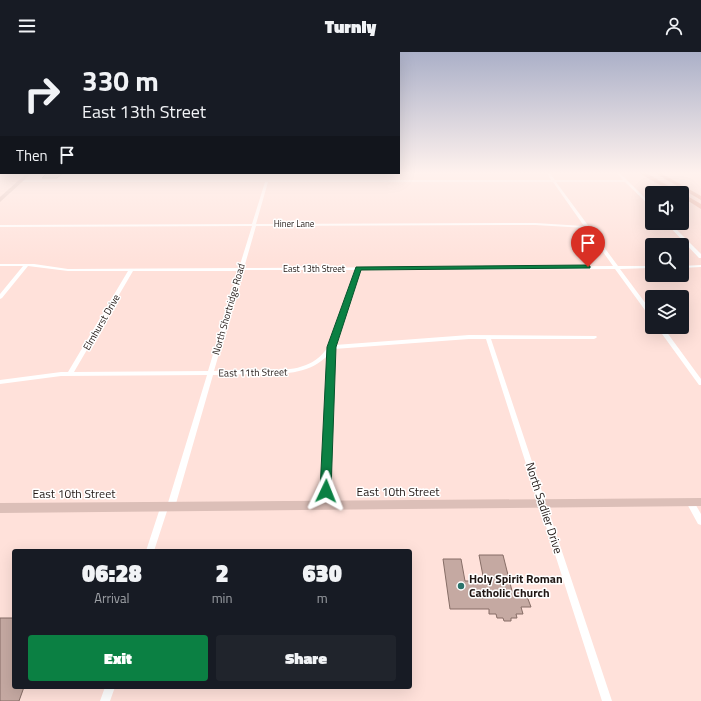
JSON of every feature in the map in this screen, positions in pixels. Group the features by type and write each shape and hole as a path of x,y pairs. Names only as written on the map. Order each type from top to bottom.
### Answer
{"main road":[{"name":"East 10th Street","path":"0,508 701,502"}],"street":[{"name":"North Shortridge Road","path":"151,549 167,507 210,373 260,203"},
{"path":"569,203 645,306"},
{"name":"Hiner Lane","path":"0,226 535,224 587,227"},
{"path":"675,230 701,257"},
{"path":"0,297 27,265"},
{"name":"East 13th Street","path":"0,266 27,265 68,270 645,267"},
{"path":"689,266 701,266"},
{"path":"325,506 331,347 358,268"},
{"name":"Elmhurst Drive","path":"70,374 131,270"},
{"path":"665,334 701,383"},
{"path":"331,347 488,337 594,336"},
{"name":"North Sadlier Drive","path":"488,337 607,701"},
{"name":"East 11th Street","path":"0,382 49,375 70,374 281,373 294,371 315,363 327,353 331,347"},
{"path":"690,502 701,521"},
{"path":"105,701 109,689"}],"building":[{"name":"Holy Spirit Roman Catholic Church","path":"479,555 503,555 512,591 522,591 523,596 528,599 531,607 521,607 523,614 516,614 517,618 511,618 511,621 504,621 503,618 497,618 496,614 489,614 489,609 450,609 443,559 461,559 465,581 484,581"},
{"path":"0,618 12,618 12,689 23,689 19,701 0,701"}],"place":[{"name":"Holy Spirit Roman Catholic Church","path":"461,586"}],"route":[{"path":"326,491 331,347 358,268 588,267"}]}
